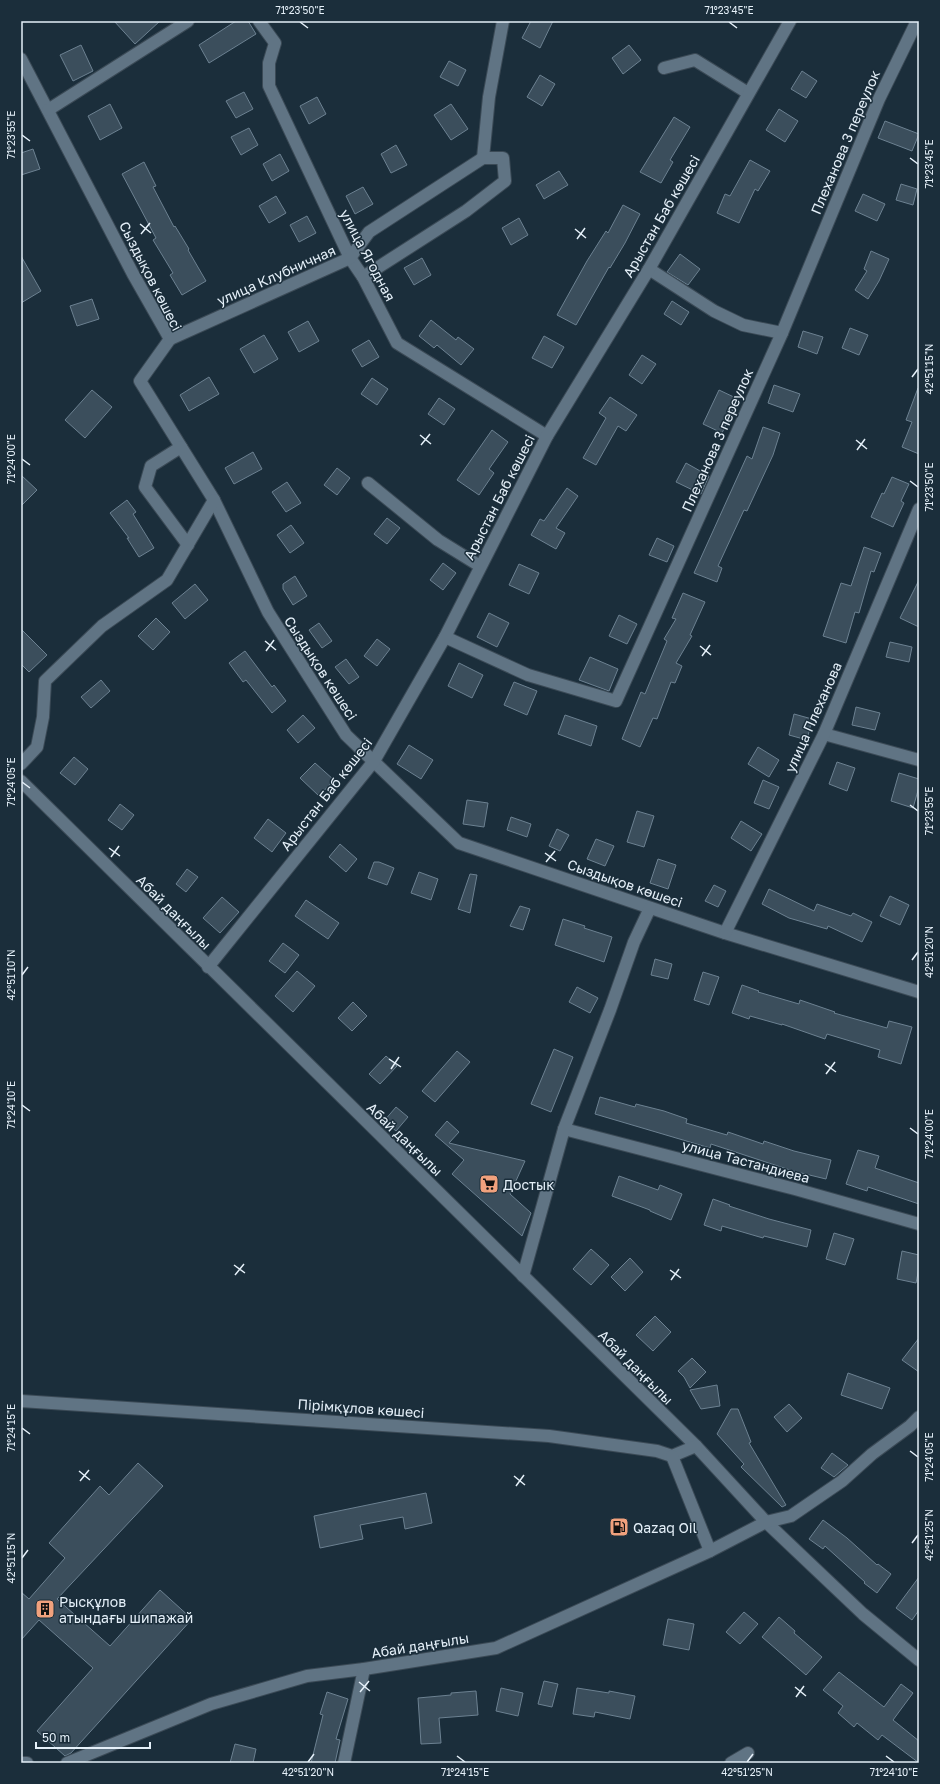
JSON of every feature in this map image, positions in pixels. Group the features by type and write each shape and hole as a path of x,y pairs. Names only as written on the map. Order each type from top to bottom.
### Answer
{"street":[{"path":"48,110 188,21"},
{"name":"улица Ягодная","path":"259,21 275,43 269,63 269,86 350,258 363,277 397,343 547,436"},
{"path":"363,277 466,212 505,181 503,158 483,158 489,97 503,21"},
{"name":"Арыстан Баб көшесі","path":"208,967 374,761 444,637 547,436 649,269 790,21"},
{"name":"Плеханова 3 переулок","path":"444,637 528,675 616,701 782,333 879,98 917,21"},
{"name":"Сыздықов көшесі","path":"21,59 133,274 170,339 140,381 214,500 268,612 346,735 459,843 725,933 919,992"},
{"path":"664,68 695,60 748,93"},
{"name":"улица Клубничная","path":"170,339 350,258 369,232 483,158"},
{"path":"649,269 714,311 743,326 782,333"},
{"path":"181,447 151,466 145,487 188,545"},
{"path":"368,483 438,540 480,566"},
{"path":"21,764 37,747 42,717 45,681 102,626 167,580 214,500"},
{"name":"улица Плеханова","path":"725,933 824,734 919,509"},
{"path":"824,734 919,760"},
{"name":"Абай даңғылы","path":"21,781 208,967 696,1446 766,1522 863,1614 919,1660"},
{"path":"524,1276 564,1129 610,1010 634,942 650,908"},
{"name":"улица Тастандиева","path":"564,1129 795,1189 919,1224"},
{"name":"Пірімқұлов көшесі","path":"21,1401 549,1436 657,1451 672,1456"},
{"path":"766,1522 791,1516 842,1481 872,1454 919,1418"},
{"path":"696,1446 672,1456 710,1551"},
{"name":"Абай даңғылы","path":"67,1763 211,1704 307,1676 364,1669 496,1648 710,1551 766,1522"},
{"path":"344,1763 364,1669"},
{"path":"731,1763 748,1753"},
{"path":"21,1763 27,1763"}],"building":[{"path":"114,21 160,21 135,44"},
{"path":"236,21 248,21 256,34 209,63 199,45"},
{"path":"531,21 553,21 540,48 522,38"},
{"path":"81,45 93,71 73,81 60,55"},
{"path":"629,45 641,60 623,74 612,58"},
{"path":"449,61 466,70 458,86 440,77"},
{"path":"802,71 817,81 806,98 791,89"},
{"path":"540,75 555,84 542,106 527,97"},
{"path":"244,92 253,109 236,118 226,101"},
{"path":"317,97 326,114 309,124 300,106"},
{"path":"110,104 122,128 100,140 88,116"},
{"path":"451,104 468,129 451,140 434,115"},
{"path":"779,109 798,121 785,142 766,130"},
{"path":"674,117 690,127 670,160 673,162 661,183 640,172"},
{"path":"885,121 919,134 912,151 878,138"},
{"path":"249,128 258,145 241,155 231,137"},
{"path":"396,145 407,165 391,173 381,154"},
{"path":"33,149 40,169 21,175 21,153"},
{"path":"280,154 289,171 272,181 263,164"},
{"path":"750,160 770,171 758,191 755,189 739,223 717,213 725,194 730,196"},
{"path":"144,162 156,186 153,187 174,227 175,226 189,249 188,250 206,281 182,295 170,275 173,273 153,240 156,238 122,174"},
{"path":"559,171 568,185 544,199 536,185"},
{"path":"901,184 917,189 913,205 896,200"},
{"path":"363,187 373,204 355,214 346,196"},
{"path":"863,194 885,204 877,221 855,211"},
{"path":"276,196 286,213 269,223 259,206"},
{"path":"623,205 640,214 625,243 610,268 609,267 576,325 557,315 587,261 606,231 608,233"},
{"path":"307,216 316,233 299,242 290,225"},
{"path":"519,218 528,235 511,245 502,228"},
{"path":"871,251 889,259 879,281 868,299 855,290 867,271 864,269"},
{"path":"680,254 700,269 688,285 667,272"},
{"path":"21,256 41,291 21,303"},
{"path":"422,258 431,275 414,285 404,268"},
{"path":"92,299 99,319 77,326 70,306"},
{"path":"672,301 689,312 681,325 664,314"},
{"path":"431,320 456,340 458,337 474,349 461,365 437,345 434,348 419,336"},
{"path":"308,321 319,341 299,352 288,332"},
{"path":"850,328 868,335 859,355 842,348"},
{"path":"803,331 823,337 817,354 798,347"},
{"path":"264,335 278,359 254,373 240,349"},
{"path":"544,336 564,347 552,368 532,358"},
{"path":"369,340 379,357 362,367 352,350"},
{"path":"642,355 656,364 642,384 629,375"},
{"path":"209,377 219,394 189,411 180,395"},
{"path":"372,378 388,389 377,405 361,394"},
{"path":"774,385 800,394 793,412 768,403"},
{"path":"918,388 919,454 902,447 912,422 906,420"},
{"path":"92,390 112,407 85,438 65,420"},
{"path":"719,390 738,399 722,433 703,424"},
{"path":"610,397 637,415 626,431 618,426 596,465 583,458 606,418 599,413"},
{"path":"439,398 455,409 444,425 428,414"},
{"path":"763,427 780,433 773,455 747,511 744,510 718,566 722,568 717,582 694,573 747,456 752,459"},
{"path":"492,430 508,442 489,469 494,473 479,495 457,480"},
{"path":"253,452 262,469 234,484 225,468"},
{"path":"686,463 709,476 701,494 676,482"},
{"path":"337,468 350,478 337,495 324,485"},
{"path":"21,475 37,490 21,506"},
{"path":"892,477 909,484 901,501 904,503 893,527 871,517 882,493 884,494"},
{"path":"287,482 301,503 286,512 272,492"},
{"path":"567,488 578,496 556,528 565,533 556,549 531,535 540,519 544,521"},
{"path":"127,500 136,512 133,514 154,548 139,557 127,538 129,538 110,513"},
{"path":"387,518 400,528 387,544 374,534"},
{"path":"291,525 304,543 290,553 277,535"},
{"path":"657,538 674,546 667,562 649,555"},
{"path":"864,547 881,553 874,572 871,571 859,613 855,612 846,643 823,636 841,583 851,586"},
{"path":"443,563 456,573 443,590 430,580"},
{"path":"519,564 539,573 529,594 509,585"},
{"path":"295,576 307,596 293,605 283,589 283,584"},
{"path":"919,580 919,627 900,618"},
{"path":"195,584 208,600 185,619 172,603"},
{"path":"683,593 705,602 690,635 692,636 676,663 682,666 675,683 671,682 657,719 653,718 640,747 622,739 641,692 645,694 667,641 664,639 676,619 672,618"},
{"path":"489,613 509,623 497,647 477,637"},
{"path":"619,615 637,624 627,644 609,636"},
{"path":"156,618 170,632 153,650 138,636"},
{"path":"319,623 332,641 322,648 309,630"},
{"path":"21,629 47,655 29,672 21,664"},
{"path":"377,639 390,649 377,666 364,656"},
{"path":"890,642 912,647 909,662 886,657"},
{"path":"245,651 272,687 274,685 286,701 272,713 246,680 243,682 229,663"},
{"path":"590,657 618,669 609,691 579,680"},
{"path":"346,659 359,677 349,684 335,667"},
{"path":"459,663 483,675 472,698 448,686"},
{"path":"101,680 110,691 91,708 81,697"},
{"path":"514,682 537,691 527,715 504,705"},
{"path":"856,707 880,713 875,730 852,725"},
{"path":"794,714 812,719 807,740 789,735"},
{"path":"303,715 315,728 298,743 287,730"},
{"path":"565,715 597,726 591,746 558,734"},
{"path":"409,745 433,760 421,779 397,764"},
{"path":"758,747 779,760 769,777 748,764"},
{"path":"74,757 88,769 75,785 60,773"},
{"path":"837,762 855,768 847,791 829,784"},
{"path":"315,763 334,780 319,796 300,778"},
{"path":"899,773 919,779 919,787 913,808 891,801"},
{"path":"763,780 779,787 769,809 754,803"},
{"path":"467,800 488,803 484,827 463,824"},
{"path":"120,804 134,815 122,830 108,820"},
{"path":"637,811 654,816 644,847 627,842"},
{"path":"511,817 531,824 527,837 507,830"},
{"path":"268,819 286,833 272,852 254,838"},
{"path":"741,821 762,834 751,851 731,838"},
{"path":"557,829 569,835 560,851 549,846"},
{"path":"596,839 614,846 605,866 587,859"},
{"path":"340,844 357,859 346,872 329,857"},
{"path":"658,859 676,865 668,889 650,883"},
{"path":"374,862 379,862 394,868 387,885 368,878"},
{"path":"187,869 198,877 186,892 176,884"},
{"path":"419,872 438,879 431,900 411,893"},
{"path":"470,874 477,875 470,913 458,909"},
{"path":"714,885 726,891 718,907 705,901"},
{"path":"769,889 814,911 817,904 851,916 853,913 872,922 862,942 828,926 827,929 789,918 762,904"},
{"path":"890,896 909,905 900,925 880,916"},
{"path":"222,897 239,912 220,933 203,918"},
{"path":"306,900 339,923 328,939 295,916"},
{"path":"520,906 530,909 523,930 510,926"},
{"path":"563,919 585,926 584,928 612,937 604,962 555,945"},
{"path":"283,943 299,955 285,973 269,961"},
{"path":"655,959 672,964 668,979 651,975"},
{"path":"297,971 315,986 293,1012 275,996"},
{"path":"703,972 719,977 709,1005 694,1000"},
{"path":"742,985 759,991 758,992 799,1004 800,1000 835,1012 834,1013 887,1028 889,1021 912,1027 901,1064 878,1057 880,1050 827,1034 825,1039 782,1024 750,1016 749,1019 732,1013"},
{"path":"577,987 598,998 590,1013 569,1002"},
{"path":"353,1002 367,1016 352,1031 338,1018"},
{"path":"554,1049 573,1057 551,1112 531,1104"},
{"path":"457,1051 470,1062 435,1102 422,1091"},
{"path":"386,1056 397,1066 380,1084 369,1074"},
{"path":"600,1097 635,1107 636,1104 664,1111 687,1119 686,1123 727,1135 728,1132 763,1144 764,1141 794,1151 831,1160 826,1179 793,1171 711,1144 710,1148 595,1114"},
{"path":"396,1107 408,1117 396,1131 384,1121"},
{"name":"Достык","path":"447,1121 459,1132 449,1143 525,1161 510,1194 531,1213 522,1236 452,1174 464,1160 435,1135"},
{"path":"858,1150 879,1156 875,1168 919,1183 919,1204 868,1187 867,1191 846,1184"},
{"path":"619,1176 658,1190 660,1185 682,1194 671,1220 650,1210 612,1196"},
{"path":"713,1199 730,1205 729,1206 769,1219 811,1230 807,1247 764,1236 763,1238 722,1226 721,1231 704,1225"},
{"path":"834,1233 854,1239 845,1265 826,1259"},
{"path":"591,1249 609,1265 591,1285 573,1269"},
{"path":"902,1251 919,1255 919,1268 916,1283 897,1279"},
{"path":"630,1258 643,1272 625,1291 611,1277"},
{"path":"655,1316 671,1332 653,1351 636,1335"},
{"path":"919,1338 919,1372 902,1360"},
{"path":"692,1358 706,1372 690,1388 684,1377 678,1371"},
{"path":"848,1373 890,1388 882,1409 841,1395"},
{"path":"717,1385 720,1406 701,1409 690,1390"},
{"path":"789,1404 802,1418 787,1432 774,1417"},
{"path":"731,1409 738,1409 751,1442 749,1443 786,1505 782,1507 741,1467 744,1464 717,1434"},
{"path":"832,1453 848,1465 834,1477 821,1468"},
{"name":"Рысқұлов атындағы шипажай","path":"138,1463 163,1486 57,1599 110,1646 160,1590 192,1619 71,1753 65,1756 37,1731 93,1668 39,1620 21,1640 21,1592 29,1599 65,1558 49,1543 100,1486 109,1495"},
{"path":"426,1493 432,1523 405,1529 403,1517 360,1525 363,1539 320,1548 314,1516"},
{"path":"823,1520 847,1538 877,1565 878,1564 891,1574 877,1593 864,1583 865,1582 825,1546 823,1549 809,1539"},
{"path":"919,1577 919,1610 912,1620 896,1608"},
{"path":"744,1612 758,1624 740,1644 726,1632"},
{"path":"779,1617 795,1631 794,1633 822,1657 806,1675 762,1637"},
{"path":"668,1619 694,1624 689,1650 663,1645"},
{"path":"839,1672 884,1707 901,1684 913,1693 893,1720 919,1741 919,1763 882,1735 878,1740 857,1723 854,1727 838,1713 843,1706 823,1690"},
{"path":"544,1681 558,1684 552,1707 538,1704"},
{"path":"501,1688 523,1693 518,1716 496,1711"},
{"path":"577,1688 609,1693 609,1691 635,1696 630,1719 595,1712 594,1717 573,1714"},
{"path":"476,1691 478,1715 439,1718 441,1743 421,1744 418,1698"},
{"path":"327,1692 348,1699 336,1739 340,1740 335,1763 311,1763 323,1715 320,1714"},
{"path":"235,1744 256,1749 253,1763 230,1763"}],"place":[{"name":"Достык","path":"489,1184"},
{"name":"Qazaq Oil","path":"619,1527"},
{"name":"Рысқұлов атындағы шипажай","path":"45,1609"}]}
